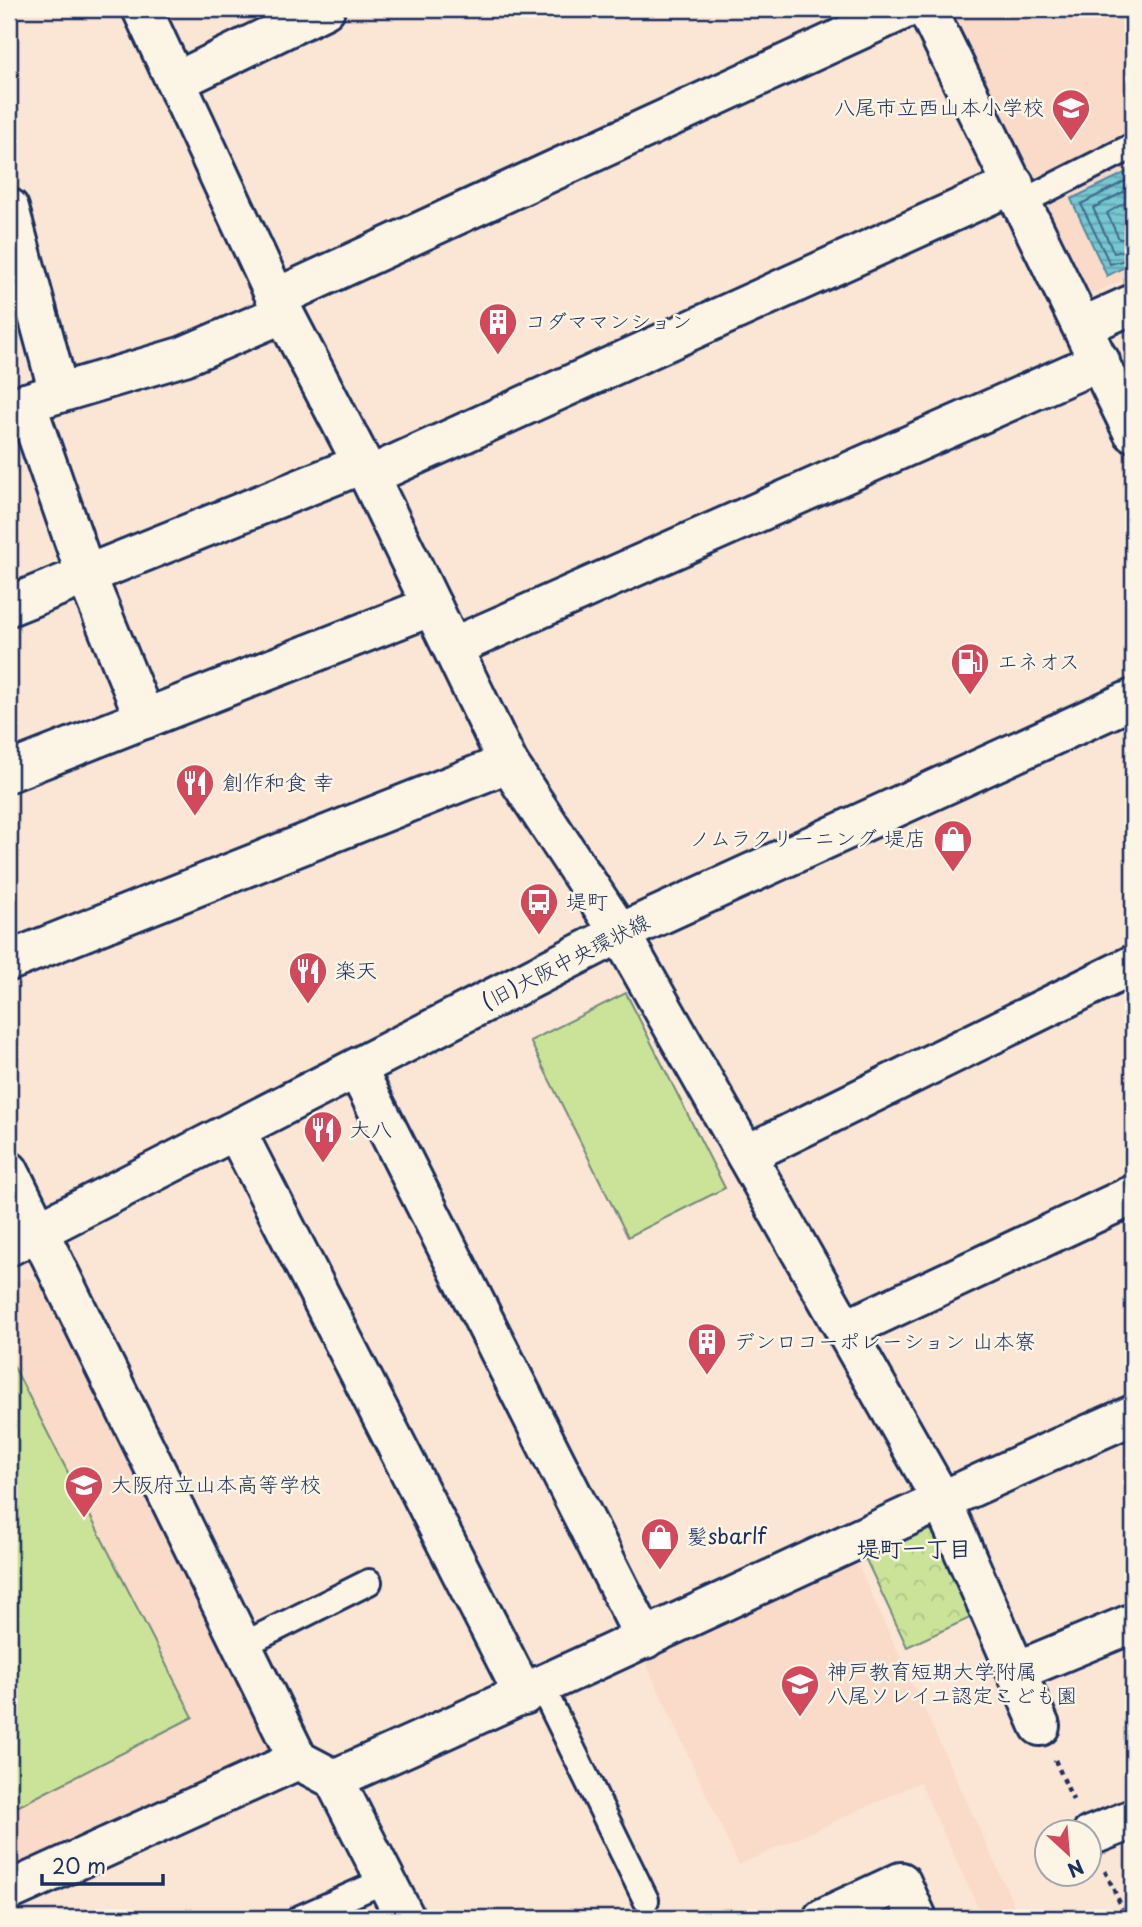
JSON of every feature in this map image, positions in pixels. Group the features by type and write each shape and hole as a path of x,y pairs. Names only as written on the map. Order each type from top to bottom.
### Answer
{"street":[{"path":"142,9 280,305 365,470 508,763 620,933 942,1499 1040,1726"},
{"path":"177,81 325,9"},
{"path":"31,402 184,356 280,305 905,9"},
{"path":"927,9 1084,326 1133,432"},
{"path":"9,606 365,470 1018,193"},
{"path":"9,208 31,402 86,575 145,719"},
{"path":"1084,326 1133,304"},
{"path":"453,647 1100,361"},
{"path":"9,772 432,606"},
{"name":"(旧)大阪中央環状線","path":"24,1238 620,933 1133,699"},
{"path":"9,961 508,763"},
{"path":"746,1154 1133,965"},
{"path":"357,1069 645,1639"},
{"path":"236,1131 533,1691"},
{"path":"9,1171 24,1238 243,1645 299,1760 334,1779 405,1918"},
{"path":"845,1329 1133,1195"},
{"path":"334,1779 533,1691 942,1499 1133,1415"},
{"path":"1017,1671 1133,1623"},
{"path":"15,1899 299,1760"},
{"path":"1104,1830 1133,1819"},
{"path":"823,1918 901,1882 917,1918"}],"lane":[{"path":"1018,193 1133,146"},
{"path":"243,1645 369,1582"},
{"path":"533,1691 646,1900"},
{"path":"300,1918 386,1880"}],"path":[{"path":"1040,1726 1081,1818"},
{"path":"1104,1868 1127,1918"}],"shaded area":[{"name":"八尾市立西山本小学校","path":"944,9 1133,9 1133,276 1092,293 1080,286"},
{"name":"大阪府立山本高等学校","path":"25,1278 45,1284 272,1751 9,1878 9,1286"},
{"name":"神戸教育短期大学附属 八尾ソレイユ認定こども園","path":"854,1557 1020,1918 983,1918 920,1782 739,1865 642,1654"}],"green space":[{"path":"626,993 725,1188 628,1237 530,1041"},
{"path":"12,1363 193,1717 9,1811 9,1365"},
{"path":"911,1526 933,1531 972,1617 907,1647 861,1549"}],"water":[{"path":"1133,169 1133,263 1107,276 1071,199"}],"place":[{"name":"八尾市立西山本小学校","path":"1071,142"},
{"name":"コダママンション","path":"498,356"},
{"name":"エネオス","path":"970,696"},
{"name":"創作和食 幸","path":"195,817"},
{"name":"ノムラクリーニング 堤店","path":"953,873"},
{"name":"堤町","path":"539,936"},
{"name":"楽天","path":"308,1005"},
{"name":"大八","path":"323,1164"},
{"name":"デンロコーポレーション 山本寮","path":"707,1376"},
{"name":"大阪府立山本高等学校","path":"84,1519"},
{"name":"髪sbarlf","path":"660,1571"},
{"name":"神戸教育短期大学附属 八尾ソレイユ認定こども園","path":"800,1718"}],"district":[{"name":"堤町一丁目","path":"914,1549"}]}
